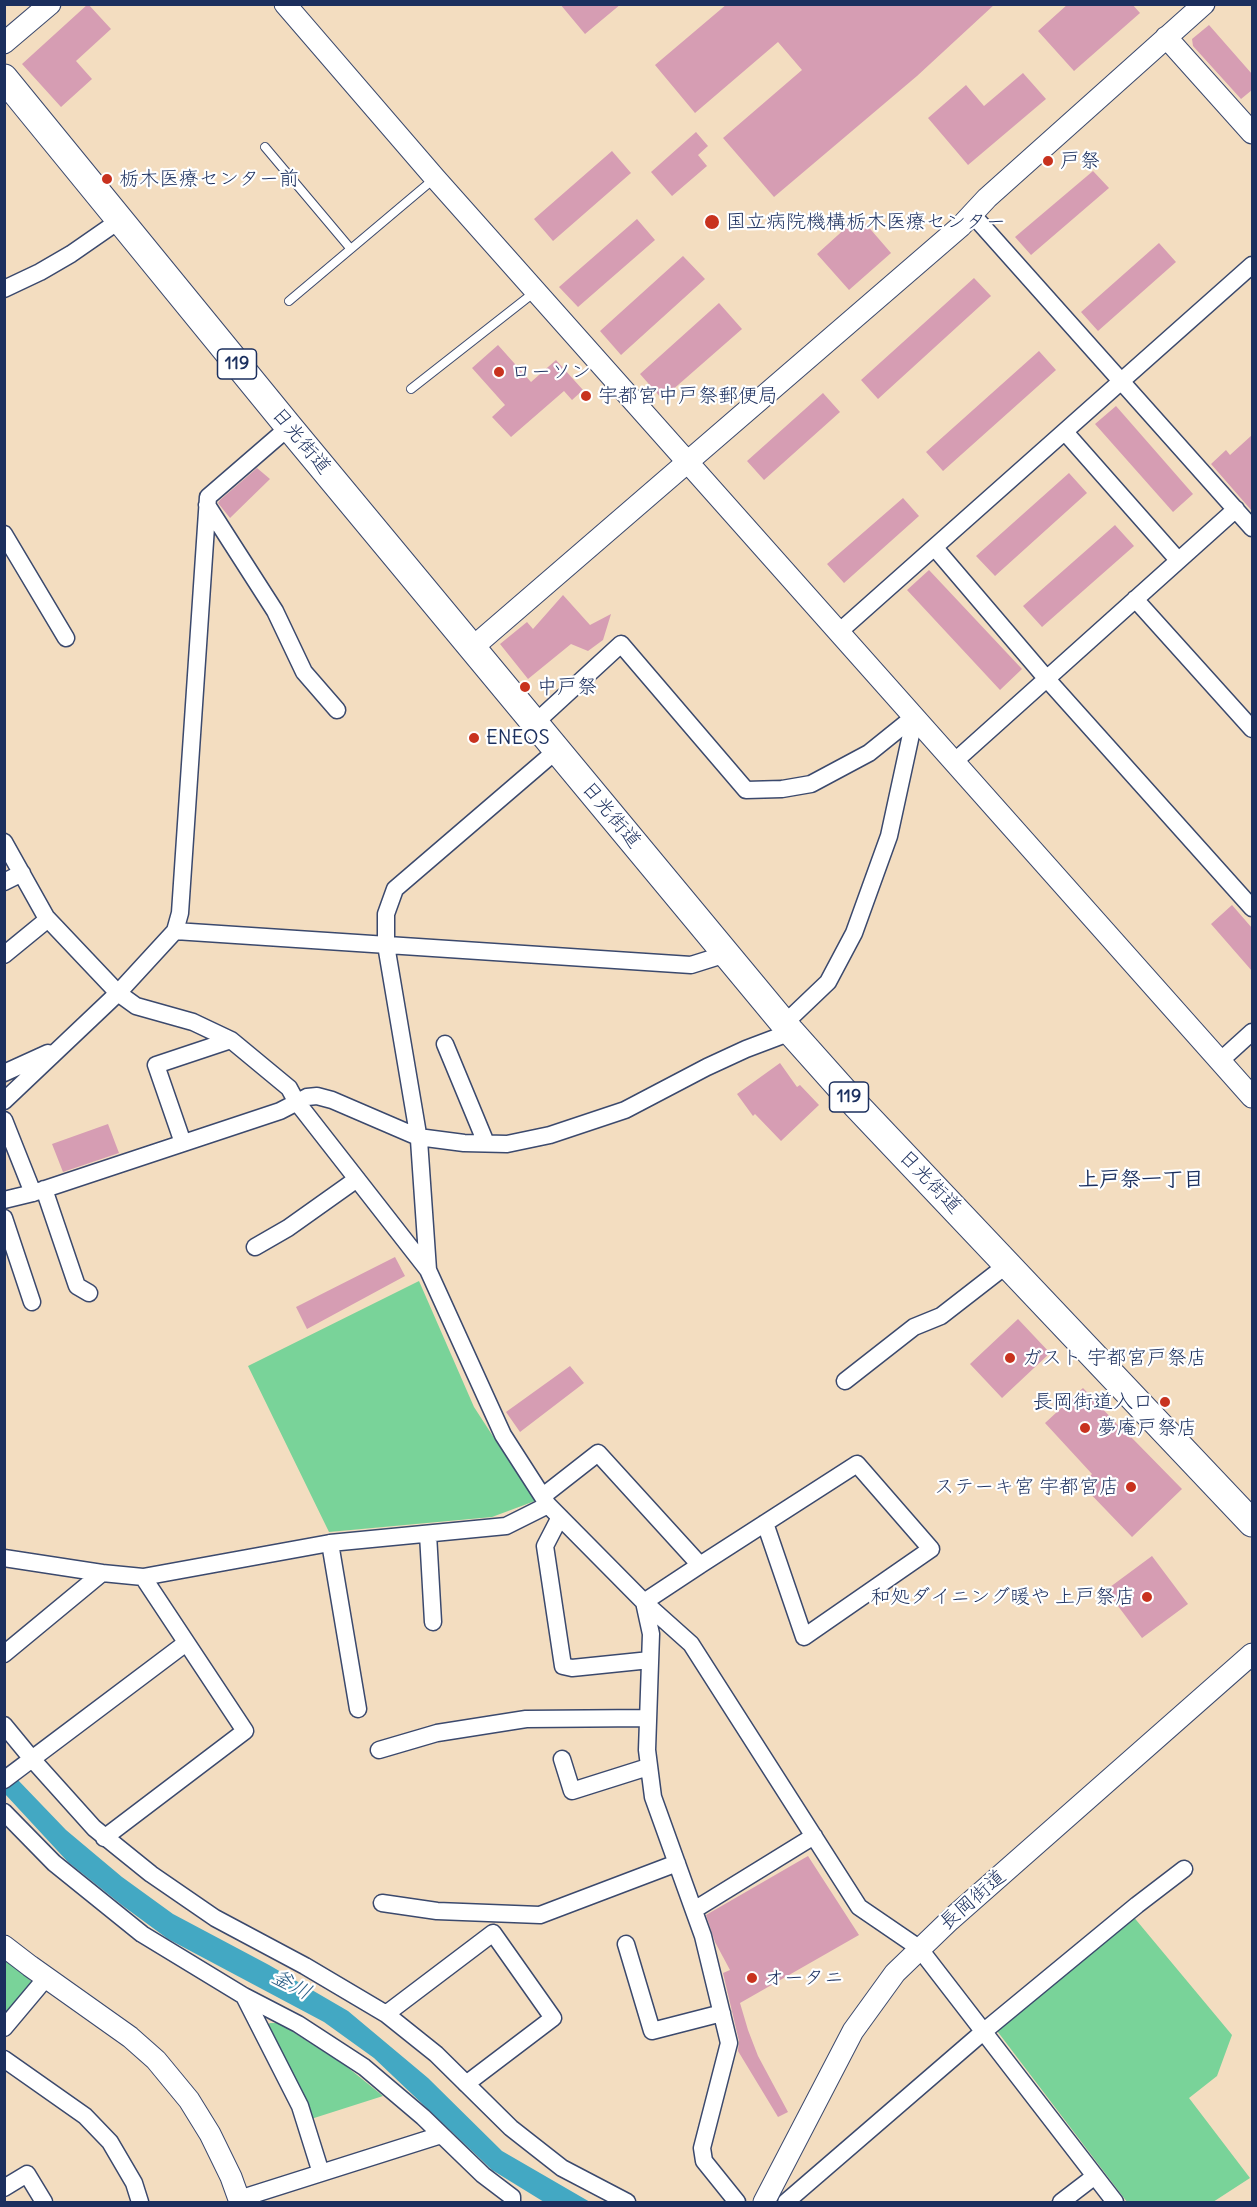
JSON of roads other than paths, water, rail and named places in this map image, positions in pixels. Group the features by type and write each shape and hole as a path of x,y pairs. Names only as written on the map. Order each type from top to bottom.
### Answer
{"highway":[{"name":"日光街道","path":"4,78 289,427 787,1028 857,1106 1252,1523"}],"street":[{"path":"4,43 50,4"},
{"path":"285,4 435,178 840,631 1252,1098"},
{"path":"472,648 961,226 987,198 1204,4"},
{"path":"1166,37 1252,133"},
{"path":"972,214 1123,380 1252,528"},
{"path":"4,289 71,254 120,220"},
{"path":"840,631 1252,265"},
{"path":"4,1101 118,993 176,931 180,913 208,497 289,427"},
{"path":"1065,432 1178,560"},
{"path":"207,505 275,611 304,672 337,710"},
{"path":"955,761 1236,508"},
{"path":"4,534 66,639"},
{"path":"934,548 1046,678 1252,908"},
{"path":"1135,599 1252,729"},
{"path":"535,723 621,644 746,790 783,789 811,784 869,753 915,716"},
{"path":"4,1200 39,1191 183,1143 280,1110 307,1097 317,1096 332,1100 418,1137 507,1144 550,1135 604,1118 647,1099 787,1028 828,982 854,933 889,836 915,716"},
{"path":"428,1270 418,1137 386,945 386,914 395,889 557,750"},
{"path":"4,842 48,919 118,993 136,1006 193,1022 231,1040 289,1088 296,1101 428,1270 502,1435 550,1506 644,1602 691,1644 859,1907 919,1948 1115,2202"},
{"path":"4,882 22,873"},
{"path":"4,955 48,919"},
{"path":"176,931 691,965 726,954"},
{"path":"1220,1061 1252,1032"},
{"path":"183,1143 156,1065 231,1040"},
{"path":"445,1044 486,1143"},
{"path":"4,1073 60,1048"},
{"path":"4,1120 39,1191 77,1287 89,1293"},
{"path":"255,1247 288,1228 357,1179"},
{"path":"4,1218 32,1302"},
{"path":"845,1381 914,1327 941,1316 1008,1264"},
{"path":"4,1558 142,1577 330,1543 506,1526 550,1506 598,1453 700,1565"},
{"path":"644,1602 700,1565 765,1523 857,1464 931,1549 804,1638 765,1523"},
{"path":"550,1506 545,1546 563,1665 572,1668 650,1660"},
{"path":"428,1534 433,1622"},
{"path":"330,1543 358,1709"},
{"path":"4,1654 102,1573"},
{"path":"104,1838 245,1731 142,1577"},
{"path":"644,1602 651,1634 648,1767 653,1797 703,1936 729,2043 702,2148 704,2161 737,2202"},
{"path":"4,1780 186,1643"},
{"name":"長岡街道","path":"771,2202 853,2031 895,1973 919,1948 1252,1654"},
{"path":"379,1750 437,1733 526,1719 648,1718"},
{"path":"4,1725 29,1761 104,1838 151,1874 215,1918 305,1966 386,2014 436,2054 511,2128 562,2168 627,2202"},
{"path":"562,1759 572,1791 648,1767"},
{"path":"4,1812 54,1863 142,1934 244,1996 298,2024 364,2067 483,2175 512,2197 512,2202"},
{"path":"694,1910 814,1836"},
{"path":"382,1903 437,1911 540,1916 677,1863"},
{"path":"771,2202 1184,1869"},
{"path":"386,2014 493,1933 553,2018 466,2084"},
{"path":"626,1944 651,2031 722,2013"},
{"path":"4,1946 130,2037 156,2060 189,2100 210,2134 239,2201 441,2135"},
{"path":"4,2028 46,1978"},
{"path":"244,1996 300,2106 321,2173"},
{"path":"4,2059 85,2116 110,2142 135,2183 140,2202"},
{"path":"4,2188 27,2174 44,2202"},
{"path":"1061,2202 1095,2176"}],"lane":[{"path":"265,147 350,248"},
{"path":"289,301 435,178"},
{"path":"411,389 536,290"}],"water":[{"name":"釜川","path":"17,1779 66,1830 122,1877 173,1914 269,1965 348,2011 428,2078 502,2151 590,2202 544,2202 492,2170 374,2058 324,2022 168,1939 123,1906 68,1862 5,1794 5,1788"}],"place":[{"name":"戸祭","path":"1048,161"},
{"name":"栃木医療センター前","path":"107,179"},
{"name":"国立病院機構栃木医療センター","path":"712,222"},
{"name":"ローソン","path":"499,372"},
{"name":"宇都宮中戸祭郵便局","path":"586,396"},
{"name":"中戸祭","path":"525,687"},
{"name":"ENEOS","path":"474,738"},
{"name":"ガスト 宇都宮戸祭店","path":"1010,1358"},
{"name":"長岡街道入口","path":"1165,1402"},
{"name":"夢庵戸祭店","path":"1085,1428"},
{"name":"ステーキ宮 宇都宮店","path":"1131,1487"},
{"name":"和処ダイニング暖や 上戸祭店","path":"1147,1597"},
{"name":"オータニ","path":"752,1978"}],"district":[{"name":"上戸祭一丁目","path":"1141,1180"}]}
